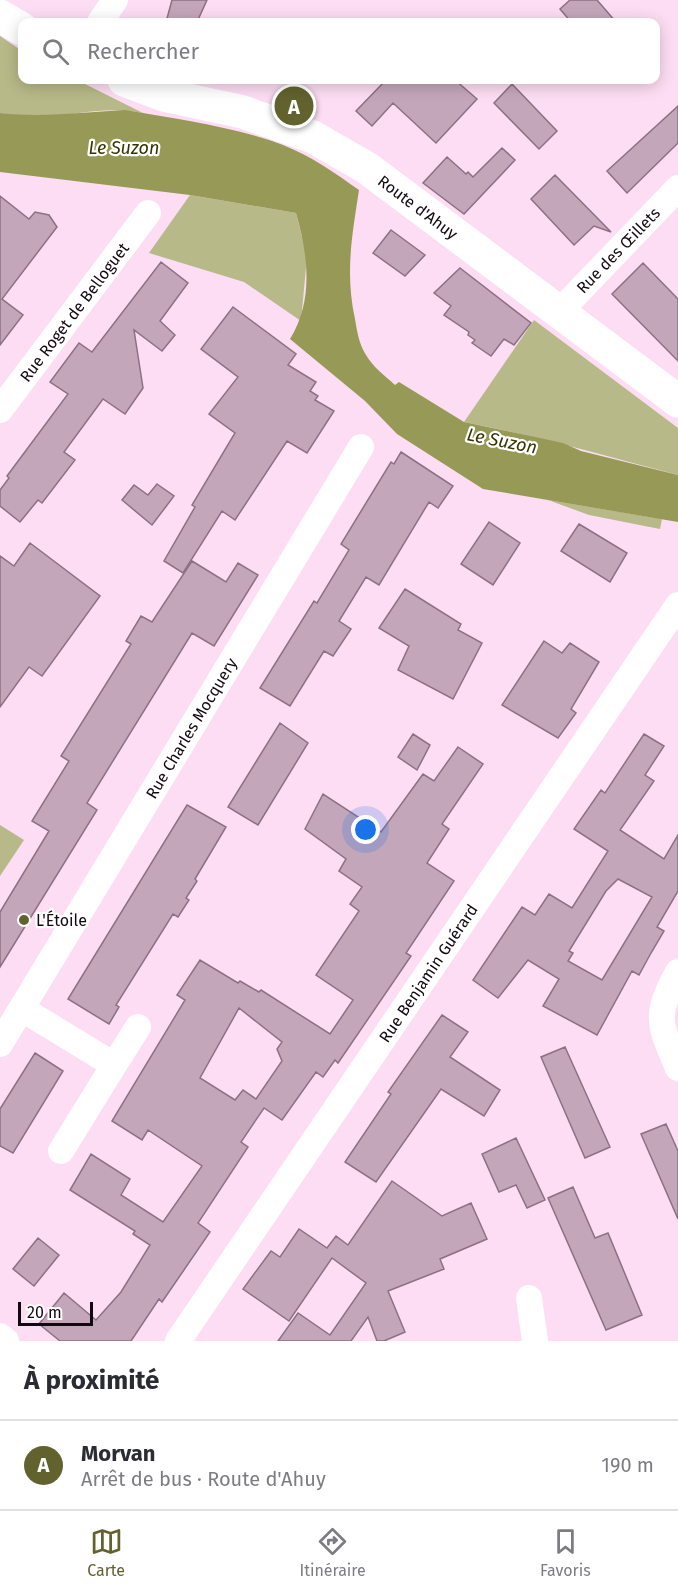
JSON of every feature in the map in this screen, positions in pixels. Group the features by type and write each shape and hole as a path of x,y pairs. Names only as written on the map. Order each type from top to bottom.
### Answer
{"main road":[{"path":"0,16 18,27"},
{"name":"Route d'Ahuy","path":"134,84 164,96 243,112 313,137 367,168 678,401"}],"street":[{"path":"103,18 115,0"},
{"name":"Rue des Œillets","path":"559,312 678,189"},
{"name":"Rue Roget de Belloguet","path":"0,410 148,213"},
{"name":"Rue Charles Mocquery","path":"0,1044 361,447"},
{"name":"Rue Benjamin Guérard","path":"178,1341 678,605"},
{"path":"678,972 664,998 661,1016 663,1033 678,1068"},
{"path":"21,1010 114,1065"},
{"path":"61,1151 138,1027"},
{"path":"529,1298 535,1341"},
{"path":"0,1336 6,1341"}],"shaded area":[{"path":"0,36 18,48 18,84 85,84 143,113 106,110 40,117 0,113"},
{"path":"190,195 296,213 307,257 301,321 244,282 149,253"},
{"path":"534,320 678,428 678,475 545,440 464,422"},
{"path":"548,500 662,519 660,529 589,515"},
{"path":"0,825 24,840 0,876"}],"water":[{"name":"Le Suzon","path":"125,110 206,124 266,139 293,149 332,171 359,190 351,254 350,286 360,342 375,367 395,385 399,382 464,422 563,443 581,451 678,475 678,522 483,489 397,434 365,401 290,339 298,324 306,293 304,245 296,213 190,195 0,172 0,113 48,115"}],"building":[{"path":"172,0 207,0 199,18 167,18"},
{"path":"570,0 597,0 613,18 568,18 560,9"},
{"path":"382,84 460,84 477,99 436,143 393,103 372,126 356,111"},
{"path":"512,84 557,131 539,149 494,103"},
{"path":"678,106 678,143 627,193 607,171"},
{"path":"502,148 515,160 464,214 423,183 447,157 466,174 468,172 473,177"},
{"path":"555,175 611,232 594,226 574,245 531,199"},
{"path":"0,196 29,219 35,212 49,215 57,227 2,299 23,315 0,345"},
{"path":"391,230 425,255 405,276 373,253"},
{"path":"161,262 188,283 160,321 175,335 162,351 134,330 143,388 125,414 103,399 64,452 75,460 42,503 38,500 20,522 0,506 0,490 9,478 7,476 68,394 50,382 79,343 92,352"},
{"path":"643,263 678,299 678,361 612,294"},
{"path":"460,268 531,323 514,345 504,339 491,356 472,343 475,340 468,335 469,332 444,315 451,306 434,293"},
{"path":"233,307 296,354 288,365 316,382 310,391 318,396 315,400 334,411 307,453 287,441 235,520 222,511 183,573 164,561 195,507 192,505 235,433 209,414 238,377 201,349"},
{"path":"401,452 453,486 438,508 429,502 379,585 366,577 339,621 351,629 333,656 324,651 290,706 260,688 314,601 317,603 349,550 341,544 391,462 394,464"},
{"path":"157,484 174,496 152,525 122,500 134,485 148,495"},
{"path":"489,522 520,543 493,585 461,564"},
{"path":"579,524 627,553 610,582 561,551"},
{"path":"30,543 100,596 42,676 29,667 0,707 0,556 14,566"},
{"path":"192,561 226,582 238,563 258,575 214,646 192,633 87,803 97,810 0,967 0,912 49,831 32,821 69,761 61,756 131,644 126,641 141,616 152,622"},
{"path":"405,589 461,624 458,630 482,643 453,699 398,670 409,646 379,628"},
{"path":"544,641 562,653 570,643 599,662 571,709 576,713 558,738 502,705"},
{"path":"280,723 308,743 258,825 228,807"},
{"path":"413,734 430,745 417,770 398,757"},
{"path":"644,734 664,746 645,775 654,781 620,830 664,859 678,835 678,891 657,927 664,931 639,975 632,971 597,1035 543,1006 559,979 528,960 498,998 473,980 522,907 535,915 549,894 572,908 608,851 574,829 601,790 605,793","holes":["618,879 652,897 602,980 568,961 573,953 569,951 606,891"]},
{"path":"458,747 483,764 442,824 449,829 427,863 454,881 406,953 411,956 338,1063 335,1060 323,1077 316,1072 282,1120 264,1108 241,1142 248,1147 198,1223 210,1232 162,1302 159,1299 131,1341 60,1341 39,1324 64,1293 96,1320 121,1292 150,1245 133,1234 135,1231 70,1190 91,1154 130,1179 121,1195 163,1222 202,1166 148,1130 142,1140 112,1121 185,1000 177,995 200,960 238,983 240,981 259,992 261,990 330,1034 353,1000 316,975 359,911 350,904 362,887 339,871 346,859 305,829 323,794 381,832 423,774 434,781","holes":["239,1008 282,1042 277,1049 282,1061 256,1099 243,1090 235,1100 200,1078"]},
{"path":"187,805 226,827 195,879 197,881 186,898 189,900 178,917 173,914 116,1005 119,1007 109,1024 68,999"},
{"path":"442,1015 468,1032 450,1057 500,1090 484,1116 441,1089 376,1182 345,1162 391,1094 388,1092"},
{"path":"565,1047 610,1147 585,1158 541,1057"},
{"path":"35,1053 63,1071 13,1153 0,1146 0,1109"},
{"path":"666,1124 678,1151 678,1219 641,1134"},
{"path":"516,1138 545,1200 527,1208 516,1185 499,1192 482,1154"},
{"path":"392,1181 442,1216 471,1203 487,1239 440,1259 444,1269 388,1291 405,1332 384,1341 377,1341 368,1317 351,1341 278,1341 298,1313 330,1335 366,1283 332,1258 289,1321 243,1289 271,1251 280,1257 299,1229 327,1248 336,1236 348,1245"},
{"path":"573,1187 595,1238 608,1233 642,1315 606,1330 548,1198"},
{"path":"38,1238 59,1255 34,1286 13,1269"}],"place":[{"name":"Morvan","path":"294,106"},
{"name":"L'Étoile","path":"24,920"}]}
